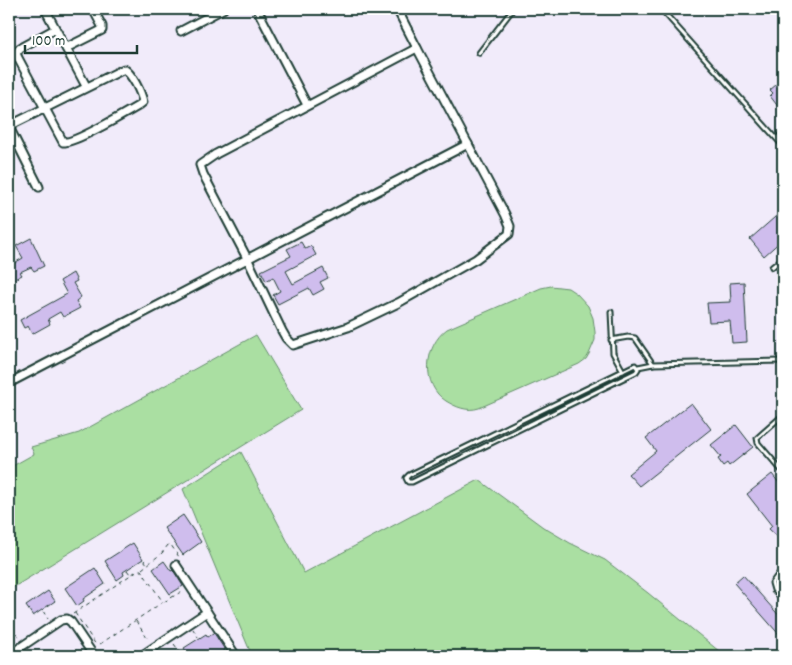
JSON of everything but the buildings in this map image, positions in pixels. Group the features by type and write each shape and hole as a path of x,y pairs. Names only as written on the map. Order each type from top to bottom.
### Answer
{"street":[{"path":"44,9 86,86"},
{"path":"66,48 102,30 93,9"},
{"path":"181,31 223,9"},
{"path":"256,9 308,105"},
{"path":"397,9 418,48 508,222 509,234 476,259 398,303 348,327 293,345 282,331 200,165 308,105 418,48"},
{"path":"39,187 9,126 45,109 86,86 125,69 143,102 65,143 62,141 45,109 16,52 55,29"},
{"path":"9,383 468,144"},
{"path":"176,565 236,656"},
{"path":"141,656 207,612"},
{"path":"9,655 64,619 69,620 94,656"}],"lane":[{"path":"479,53 513,9"},
{"path":"661,9 783,146"},
{"path":"777,138 783,132"},
{"path":"772,267 783,258"},
{"path":"611,312 611,340 614,358 623,370"},
{"path":"611,340 628,337 635,338 653,364"},
{"path":"638,367 636,372 543,419 410,483 406,481 409,475 635,365 638,367 653,364 783,361"},
{"path":"539,411 543,419"},
{"path":"783,415 757,438 783,472"},
{"path":"779,468 783,464"},
{"path":"783,568 772,584 774,590 783,600"}],"path":[{"path":"69,620 75,612 90,601 148,565 168,545 171,545 179,557 173,561 176,565"},
{"path":"144,560 148,565"},
{"path":"127,570 130,575"},
{"path":"141,570 163,602"},
{"path":"75,612 97,646 163,602 190,587"},
{"path":"88,597 90,601"},
{"path":"43,611 53,626"},
{"path":"135,620 154,648"},
{"path":"190,624 198,637"},
{"path":"170,637 183,656"}],"green space":[{"path":"551,286 568,288 577,294 588,306 593,318 595,340 586,359 579,364 475,409 458,407 446,401 438,394 432,385 428,365 430,355 439,336 447,329 541,288"},
{"path":"256,335 301,410 9,590 9,468 34,454 31,447 79,433"},
{"path":"241,452 304,573 479,480 543,527 605,560 725,656 252,656 183,489"}]}
